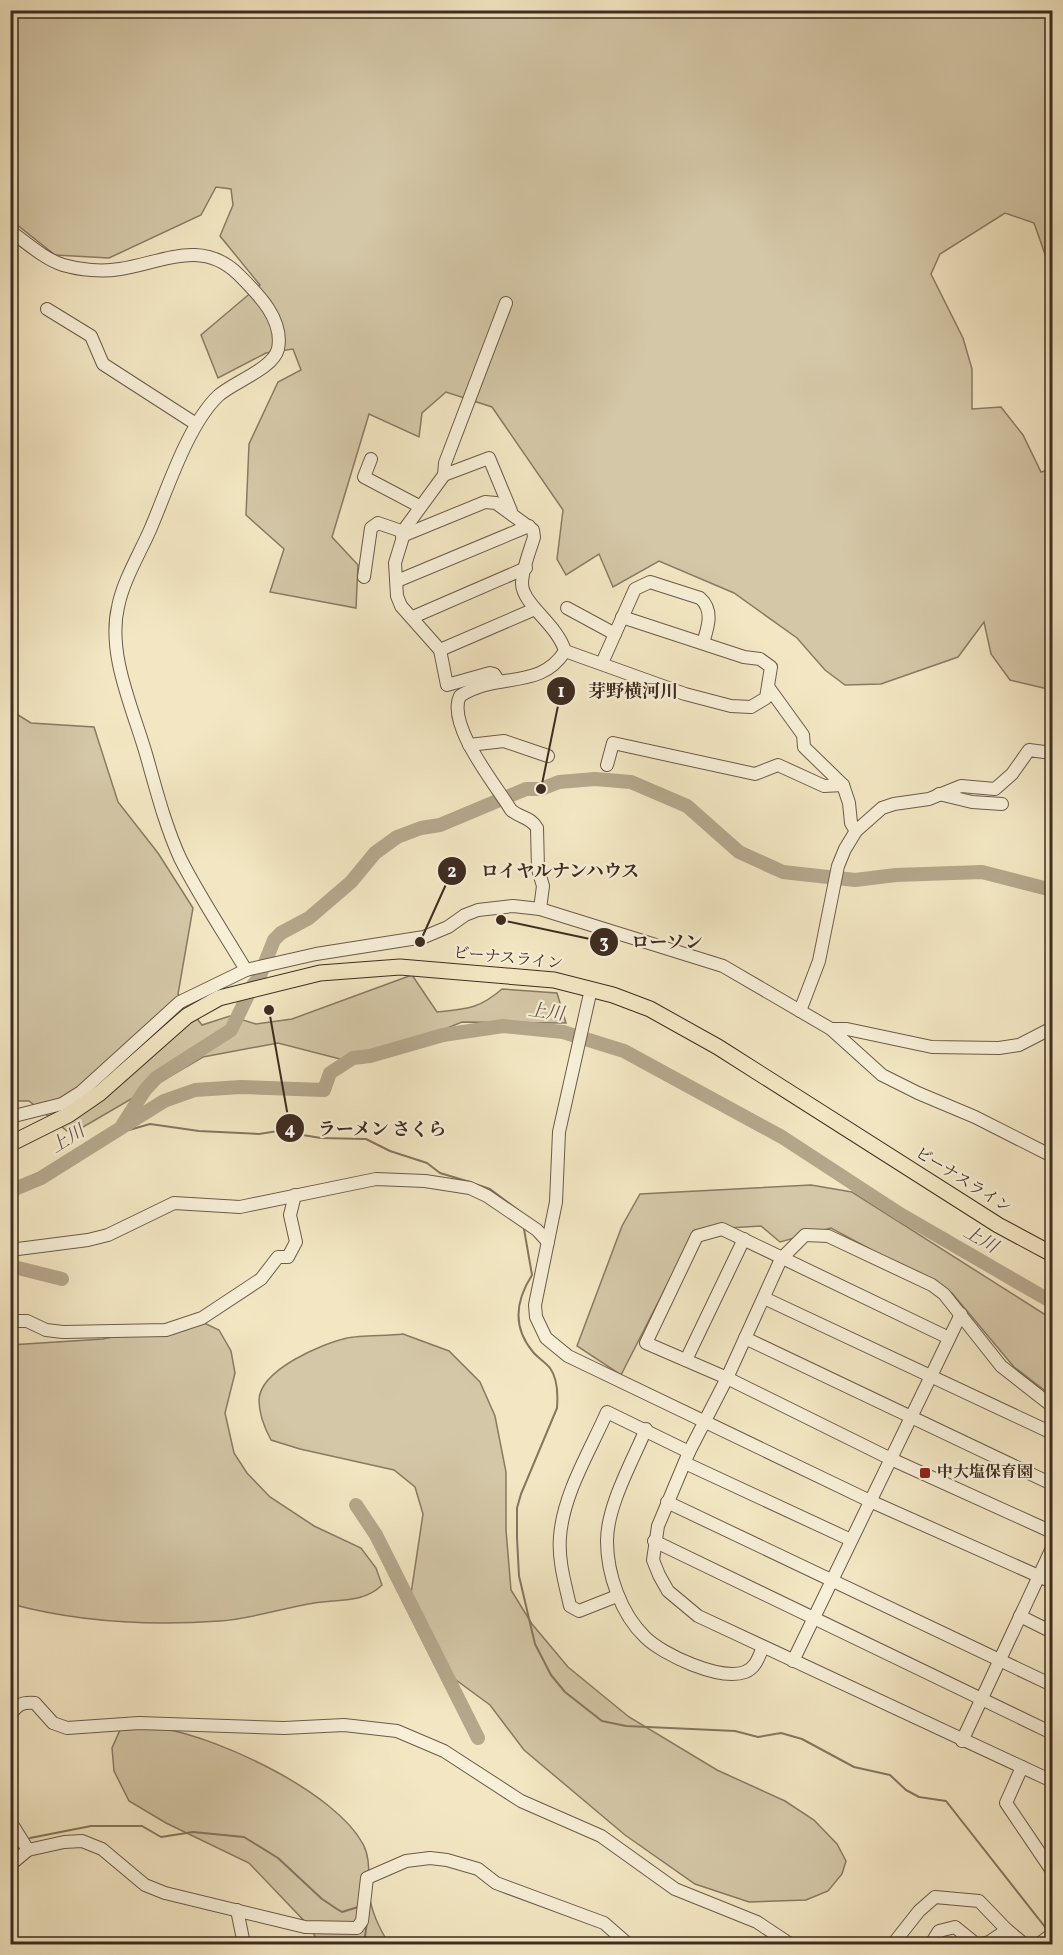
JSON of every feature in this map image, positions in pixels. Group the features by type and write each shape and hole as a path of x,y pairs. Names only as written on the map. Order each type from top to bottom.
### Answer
{"main road":[{"name":"ビーナスライン","path":"10,1144 68,1115 92,1098 210,998 320,973 400,967 555,980 590,995 650,1009 681,1024 998,1225 1053,1254"}],"street":[{"path":"10,231 61,264 79,268 119,269 175,255 221,262 236,272 266,305 279,334 277,352 264,366 219,396 196,424 117,607 116,646 168,829 180,858 248,970"},
{"path":"444,476 446,463 506,303"},
{"path":"47,309 91,336 103,364 196,424"},
{"path":"498,680 494,674 490,673 447,686 440,650 401,606 397,596 395,563 403,534 419,506 444,476 489,458 511,511"},
{"path":"371,459 364,477 419,506"},
{"path":"364,577 371,528 378,523 403,534 485,502 496,503 511,511 529,526 534,537 523,590 535,609 543,615 561,639 565,651"},
{"path":"397,581 529,526"},
{"path":"413,617 526,568"},
{"path":"602,663 635,589 650,582 704,602 709,617 703,643"},
{"path":"567,608 615,633"},
{"path":"440,650 535,609"},
{"path":"565,651 685,694 731,706 751,707 766,698 771,667 760,659 744,657 622,617"},
{"path":"540,909 543,886 538,869 537,828 534,822 518,816 511,810 470,745 457,710 457,703 465,692 498,680 534,677 544,673 565,651"},
{"path":"769,688 803,735 804,747 843,785 849,803 851,823 856,831"},
{"path":"470,745 504,741 548,756"},
{"path":"607,765 613,744 755,774 778,765 824,786 843,785"},
{"path":"800,1011 819,961 838,866 856,831 882,808 929,799 961,786 995,789 1012,774 1029,750 1053,753"},
{"path":"939,794 972,802 1002,804"},
{"path":"10,1118 62,1104 81,1092 180,1002 210,998 248,970 316,954 424,937 478,910 513,906 540,909 723,966 831,1029 882,1075 918,1094 975,1117 1053,1156"},
{"path":"316,954 320,973"},
{"path":"590,995 559,1132 556,1202 535,1305 536,1317 546,1338 568,1356 706,1419 870,1501 1053,1582"},
{"path":"831,1029 847,1029 932,1047 999,1048 1019,1045 1053,1028"},
{"path":"10,1250 88,1240 108,1235 174,1203 240,1207 376,1179 442,1182 470,1188 487,1196 537,1230 548,1242"},
{"path":"10,1321 27,1321 46,1330 95,1333 166,1330 202,1318 261,1279 278,1257 288,1257 296,1242 291,1215 296,1195"},
{"path":"949,1338 722,1229 697,1236 646,1343 727,1378 891,1459 1053,1532"},
{"path":"1053,1406 1001,1366 944,1294 932,1285 828,1236 805,1235 781,1259 727,1378 687,1457 654,1541 653,1560 668,1591 683,1606 698,1616 962,1741 1053,1781"},
{"path":"686,1360 744,1239"},
{"path":"764,1298 1053,1433"},
{"path":"793,1660 961,1314"},
{"path":"745,1338 1053,1484"},
{"path":"617,1596 579,1611 570,1606 562,1571 560,1538 564,1512 607,1412 646,1429 687,1457 852,1540"},
{"path":"646,1429 609,1517 607,1542 617,1596 644,1636 690,1664 713,1671 744,1672 754,1666 763,1647"},
{"path":"668,1502 1053,1684"},
{"path":"654,1541 813,1620 1053,1733"},
{"path":"962,1741 1053,1548"},
{"path":"1020,1616 1053,1632"},
{"path":"10,1716 15,1707 23,1702 35,1703 53,1723 67,1728 139,1723 284,1728 344,1725 397,1731 444,1751 521,1801 601,1836 675,1888 757,1922 790,1944"},
{"path":"1022,1767 1006,1803 1053,1871"},
{"path":"10,1821 28,1851"},
{"path":"10,1865 28,1851 64,1842 82,1841 102,1849 146,1885 165,1893 305,1927 357,1928 362,1922 367,1878 406,1861 430,1858 447,1860 478,1869 496,1883 604,1923 628,1944"},
{"path":"893,1944 919,1911 935,1897 979,1901 1024,1944"},
{"path":"237,1910 244,1944"},
{"path":"931,1944 939,1931 956,1927 978,1944 989,1942 1007,1930"},
{"path":"1039,1944 1053,1934"}],"shaded area":[{"path":"10,11 1052,11 1052,274 1034,223 1005,213 940,254 931,274 963,338 972,369 972,409 1001,407 1023,435 1041,472 1052,469 1052,690 1010,680 991,654 984,622 958,657 881,684 845,685 825,670 797,638 734,593 659,561 613,587 599,554 566,575 557,559 563,510 492,407 446,392 422,413 419,437 369,414 332,537 358,565 356,608 270,592 284,549 246,515 249,444 278,382 301,370 293,349 266,353 218,378 201,335 260,285 220,236 233,205 231,189 216,187 201,215 109,258 55,255 11,220"},
{"path":"10,710 31,723 94,727 118,802 158,853 193,908 178,994 202,1025 230,1016 256,1024 292,1019 412,975 437,1012 472,1007 486,1001 502,989 557,993 566,1023 462,1022 401,1047 340,1059 278,1043 203,1057 78,1130 67,1131 29,1101 11,1101"},
{"path":"811,1185 852,1192 1052,1319 1052,1396 1014,1367 952,1293 831,1228 780,1242 761,1226 695,1230 621,1375 577,1346 622,1226 640,1194"},
{"path":"202,1322 219,1330 231,1351 235,1373 225,1413 234,1453 247,1473 270,1497 314,1526 361,1548 376,1568 382,1585 359,1598 314,1603 232,1620 194,1622 141,1623 88,1619 11,1604 10,1345 103,1339"},
{"path":"403,1334 449,1351 480,1382 495,1416 506,1472 506,1530 511,1590 532,1624 568,1667 629,1717 717,1770 785,1801 814,1820 837,1844 846,1861 842,1874 828,1891 806,1900 749,1902 695,1884 625,1835 524,1750 490,1705 441,1669 420,1635 409,1607 423,1514 415,1487 394,1470 300,1449 271,1440 262,1421 259,1405 262,1389 270,1378 308,1352 347,1338"},
{"path":"165,1729 216,1744 245,1756 303,1787 328,1806 349,1825 366,1850 371,1904 377,1922 389,1944 319,1944 310,1927 249,1863 166,1823 129,1801 114,1771 112,1748 120,1730"}],"waterway":[{"path":"123,1124 145,1090 156,1078 231,1030 253,985 259,978 274,940 281,933 309,918 351,882 375,853 397,837 421,828 440,825 526,789 541,789 559,782 595,779 631,782 687,806 739,852 783,872 855,880 896,875 982,872 1052,890"},
{"name":"上川","path":"10,1191 41,1178 164,1101 195,1090 241,1087 324,1090 330,1073 353,1058 370,1056 443,1035 503,1026 563,1032 624,1051 782,1137 900,1214 1052,1302"},
{"path":"119,1129 129,1130 150,1124 199,1131 259,1134 278,1131 321,1138 366,1139 390,1151 427,1163 440,1173 470,1182"},
{"path":"475,1184 490,1189 518,1210"},
{"path":"524,1229 532,1275 522,1294 519,1323 526,1343 553,1372 556,1382 557,1408 517,1508 519,1576 535,1644 551,1675 565,1692 602,1721 626,1726 735,1731 758,1737 781,1733 802,1739 854,1767 890,1775 906,1790 919,1797 946,1801 1049,1932"},
{"path":"10,1266 62,1279"},
{"path":"356,1505 376,1535 478,1738"},
{"path":"30,1838 91,1826 142,1826 161,1837 193,1832 244,1837 278,1858 322,1899 337,1909 342,1912 358,1907"},
{"path":"10,1848 18,1842"},
{"path":"364,1944 369,1907"}],"place":[{"name":"芽野横河川","path":"541,789"},
{"name":"ローソン","path":"501,920"},
{"name":"ロイヤルナンハウス","path":"420,942"},
{"name":"ラーメン さくら","path":"269,1010"},
{"name":"中大塩保育園","path":"925,1473"}]}
